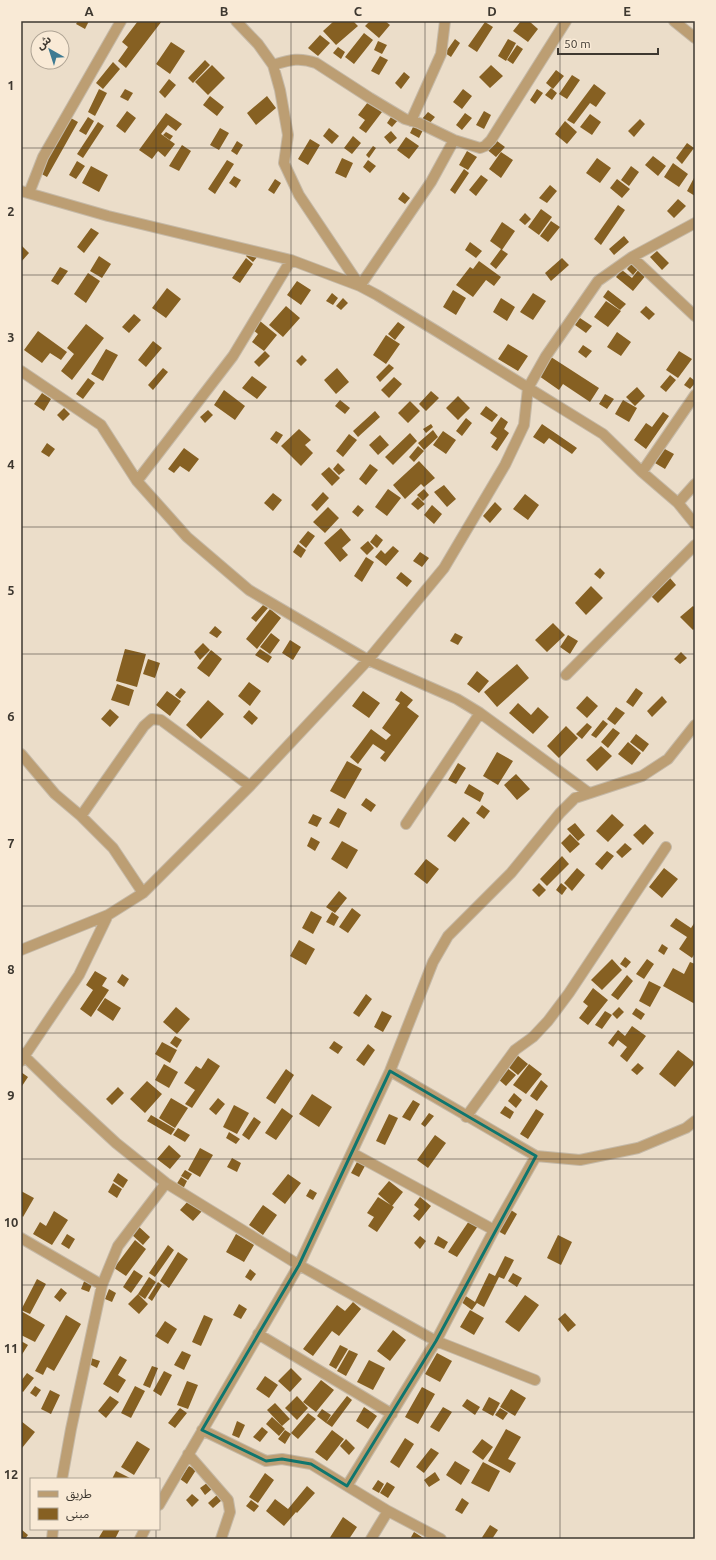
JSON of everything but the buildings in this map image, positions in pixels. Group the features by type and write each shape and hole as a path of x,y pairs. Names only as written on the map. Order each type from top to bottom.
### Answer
{"street":[{"path":"121,21 43,157 25,192 108,216 291,260 360,286 425,324 603,434 642,472 678,503 695,524"},
{"path":"236,21 258,44 273,65 280,90 288,135 284,163 299,195 360,286"},
{"path":"411,121 441,54 445,21"},
{"path":"273,65 296,59 307,59 316,63 370,98 411,121 419,123 454,140 480,148 485,146 491,140 566,21"},
{"path":"674,21 695,38"},
{"path":"360,286 431,182 454,140"},
{"path":"21,950 108,915 143,893 250,786 368,660 444,568 501,472 524,425 528,388 546,356 598,281 632,257 692,227"},
{"path":"632,257 695,316"},
{"path":"137,481 233,356 291,260"},
{"path":"21,371 101,425 137,481 187,537 249,590 368,660 456,699 480,713 588,793"},
{"path":"642,472 695,395"},
{"path":"678,503 695,484"},
{"path":"566,675 695,545"},
{"path":"406,824 480,713"},
{"path":"81,816 144,726 152,719 161,720 250,786"},
{"path":"160,1503 299,1265 390,1071 433,962 448,936 511,873 560,813 575,798 642,776 668,759 695,725"},
{"path":"21,754 55,794 81,816 113,848 143,893"},
{"path":"466,1117 515,1050 533,1037 548,1021 666,847"},
{"path":"108,915 79,975 22,1056 116,1143 166,1183 299,1265 436,1341 535,1380"},
{"path":"390,1071 466,1117 536,1156 580,1160 638,1148 686,1128 695,1121"},
{"path":"352,1153 494,1230"},
{"path":"347,1486 436,1341 494,1230 536,1156"},
{"path":"62,1478 71,1429 102,1285 118,1246 166,1183"},
{"path":"21,1238 102,1285"},
{"path":"258,1334 392,1414"},
{"path":"202,1430 266,1461 282,1459 311,1464 388,1511 442,1539"},
{"path":"188,1454 228,1500 230,1512 221,1539"},
{"path":"371,1539 388,1511"},
{"path":"140,1539 144,1530"}],"highlighted area":[{"path":"390,1071 536,1156 436,1341 347,1486 311,1464 282,1459 266,1461 202,1430 299,1265"}]}
